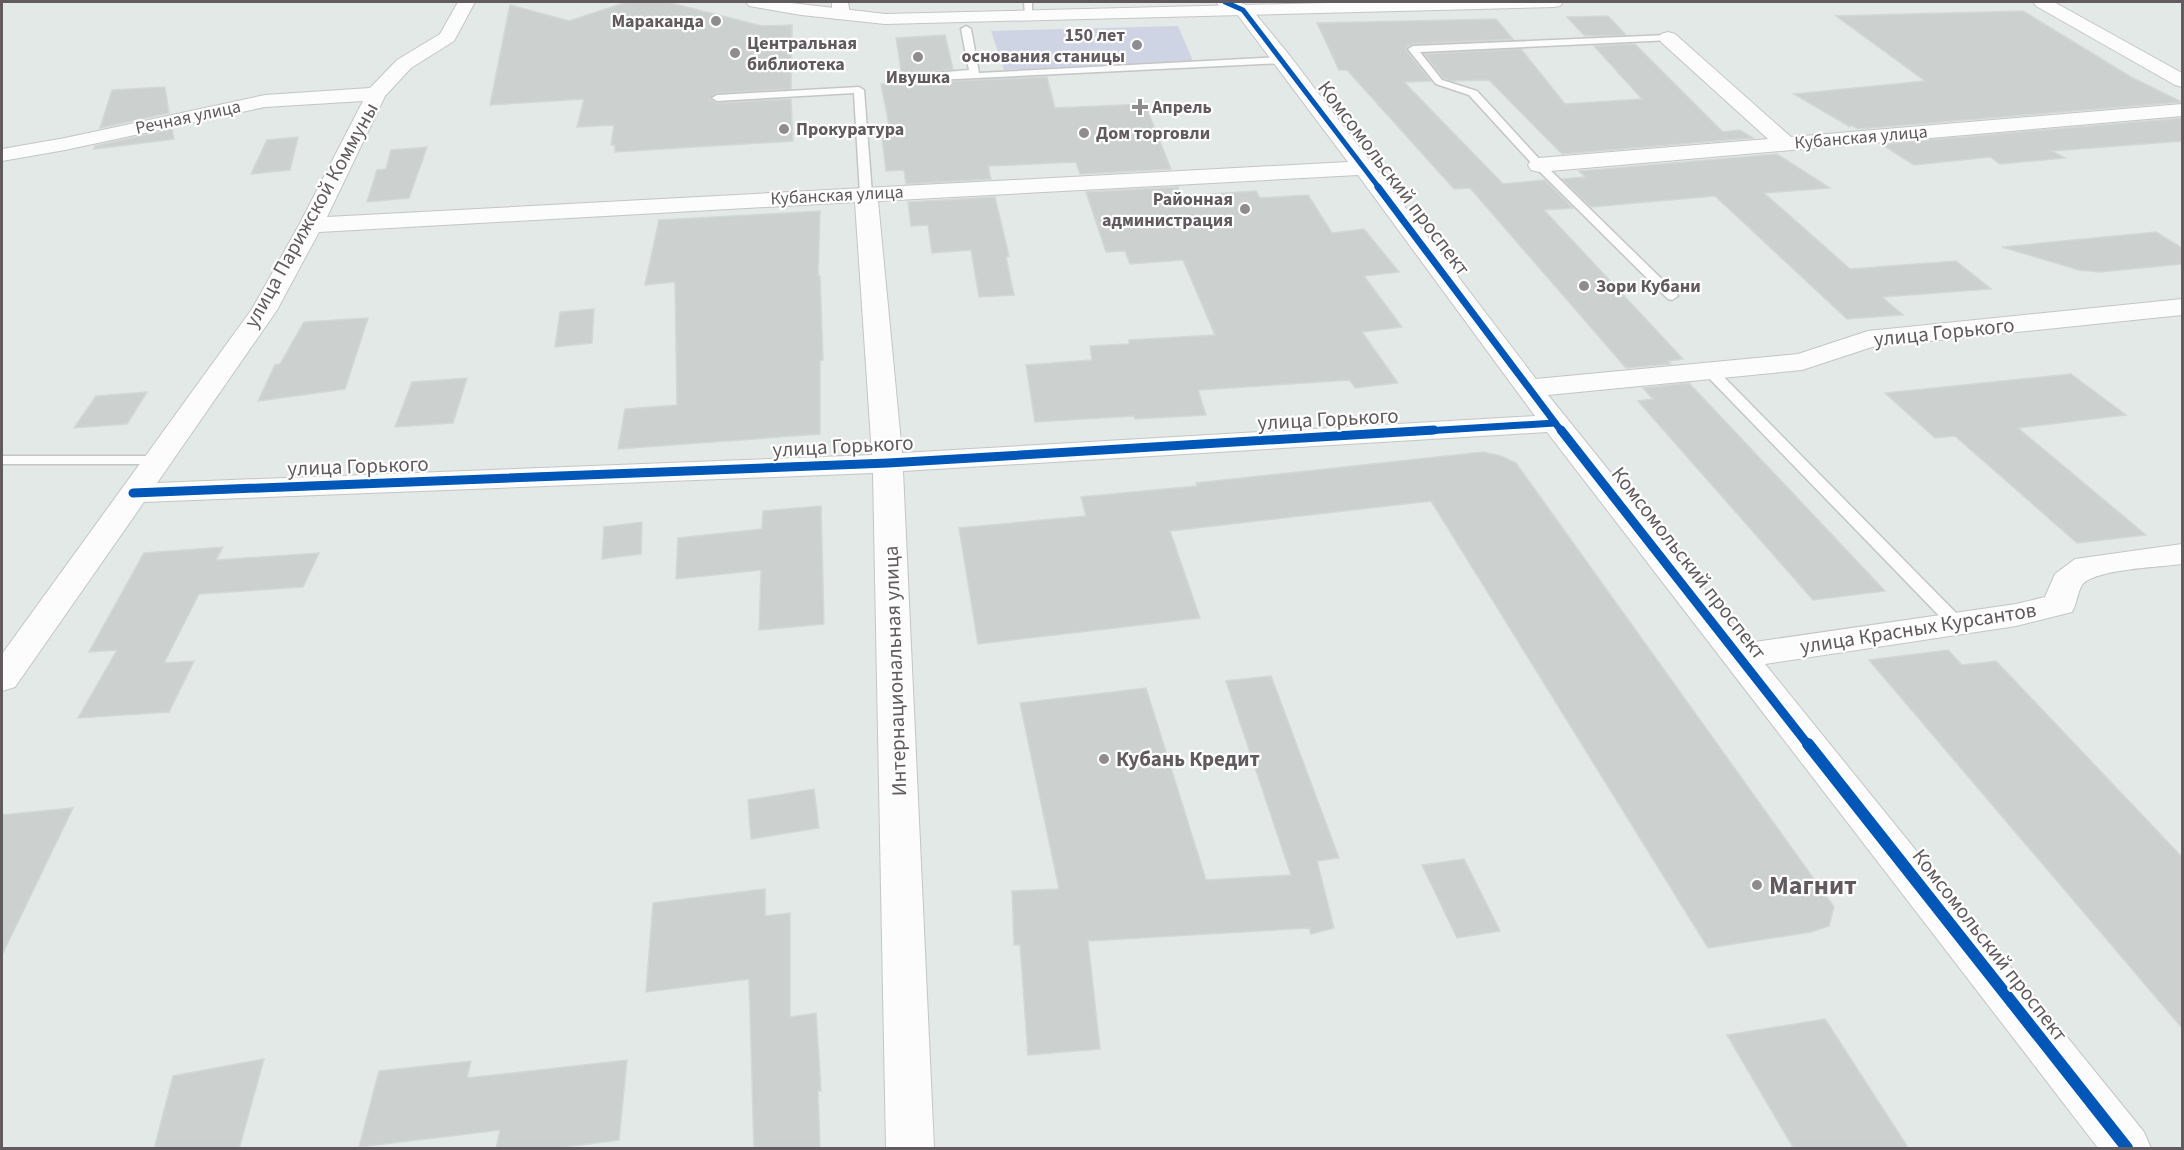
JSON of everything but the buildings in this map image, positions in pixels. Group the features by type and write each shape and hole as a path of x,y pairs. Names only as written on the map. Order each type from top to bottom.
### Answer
{"street":[{"name":"улица Парижской Коммуны","path":"2,679 264,310 376,94 404,64 447,37 466,2"},
{"path":"755,2 840,8 885,19 1028,8 1554,2"},
{"path":"2042,2 2182,81"},
{"name":"Комсомольский проспект","path":"1234,6 1283,60 1555,423 2127,1149"},
{"path":"1668,38 1785,143"},
{"name":"Речная улица","path":"2,155 65,144 265,101 376,94"},
{"name":"Кубанская улица","path":"1539,165 2182,110"},
{"name":"Кубанская улица","path":"310,225 1363,168"},
{"name":"Интернациональная улица","path":"866,194 888,463 910,1149"},
{"name":"улица Горького","path":"1529,388 1802,362 1868,339 2182,307"},
{"name":"улица Горького","path":"133,494 888,463 1555,423"},
{"name":"улица Красных Курсантов","path":"1740,656 2016,615 2060,604 2067,581 2087,566 2182,554"}],"lane":[{"path":"966,29 974,73 937,75 938,78 1283,60"},
{"path":"1668,38 1413,49 1439,82 1473,93 1539,165 1672,296"},
{"path":"717,98 859,90 866,194"},
{"path":"1709,370 1956,624"},
{"path":"2,460 156,460"}],"shaded area":[{"path":"1178,26 1193,61 1004,70 991,31"}],"cycle path":[{"path":"1225,2 1243,10 1283,60 1555,423 2127,1148"},
{"path":"133,493 888,463 1555,423"}],"place":[{"name":"Мараканда","path":"716,21"},
{"name":"150 лет основания станицы","path":"1137,45"},
{"name":"Центральная библиотека","path":"735,53"},
{"name":"Ивушка","path":"918,57"},
{"name":"Апрель","path":"1140,107"},
{"name":"Прокуратура","path":"784,129"},
{"name":"Дом торговли","path":"1084,133"},
{"name":"Районная администрация","path":"1245,209"},
{"name":"Зори Кубани","path":"1584,286"},
{"name":"Кубань Кредит","path":"1104,759"},
{"name":"Магнит","path":"1757,885"}]}
